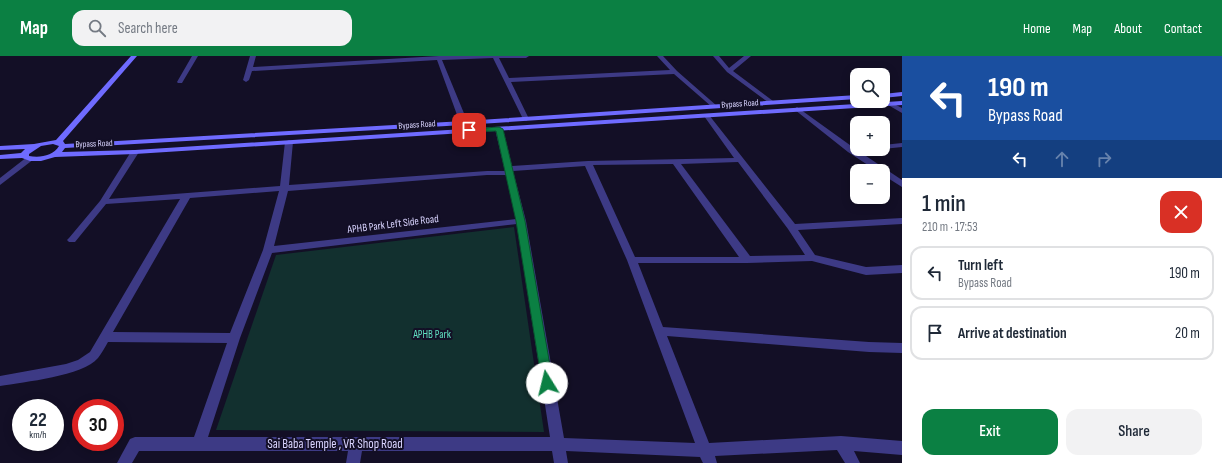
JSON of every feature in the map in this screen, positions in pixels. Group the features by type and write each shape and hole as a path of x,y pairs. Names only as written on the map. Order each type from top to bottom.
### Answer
{"main road":[{"path":"53,155 61,150 60,144 134,56"},
{"path":"890,95 902,94"},
{"name":"Bypass Road","path":"0,148 36,145 48,142 60,144 464,123 850,97"},
{"name":"Bypass Road","path":"890,104 902,103"},
{"name":"Bypass Road","path":"0,157 41,158 53,155 135,152 850,106"},
{"path":"28,157 28,150 36,145"}],"street":[{"path":"180,82 195,56"},
{"path":"246,80 253,56"},
{"path":"339,64 340,56"},
{"path":"249,69 439,58 526,56"},
{"path":"660,56 675,72 714,106"},
{"path":"716,56 729,71 771,102"},
{"path":"729,71 748,56"},
{"path":"496,57 526,119"},
{"path":"439,58 464,123"},
{"path":"507,80 675,72"},
{"path":"890,104 902,111"},
{"path":"797,109 850,146"},
{"path":"708,116 792,227 812,258"},
{"path":"499,129 521,221 561,463"},
{"path":"199,444 234,338 268,250 284,189 289,142"},
{"path":"890,147 901,146"},
{"path":"72,240 103,202 135,152"},
{"path":"864,156 902,184"},
{"path":"0,182 28,157"},
{"path":"103,202 487,173 588,163 740,160"},
{"path":"676,162 747,260"},
{"path":"588,163 632,260 710,463"},
{"path":"0,381 66,369 82,364 94,355 106,337 187,195"},
{"path":"792,227 902,220"},
{"name":"APHB Park Left Side Road","path":"268,250 521,221"},
{"path":"632,260 747,260 812,258 866,271 902,269"},
{"path":"659,331 869,347 902,348"},
{"path":"106,337 234,338"},
{"path":"841,443 853,463"},
{"name":"Sai Baba Temple , VR Shop Road","path":"124,463 135,444 557,444 705,450 841,443 902,448"},
{"path":"353,463 356,444"}],"green space":[{"name":"APHB Park","path":"514,227 544,432 216,430 276,255"}],"route":[{"path":"469,130 499,129 521,221 547,383"}]}
